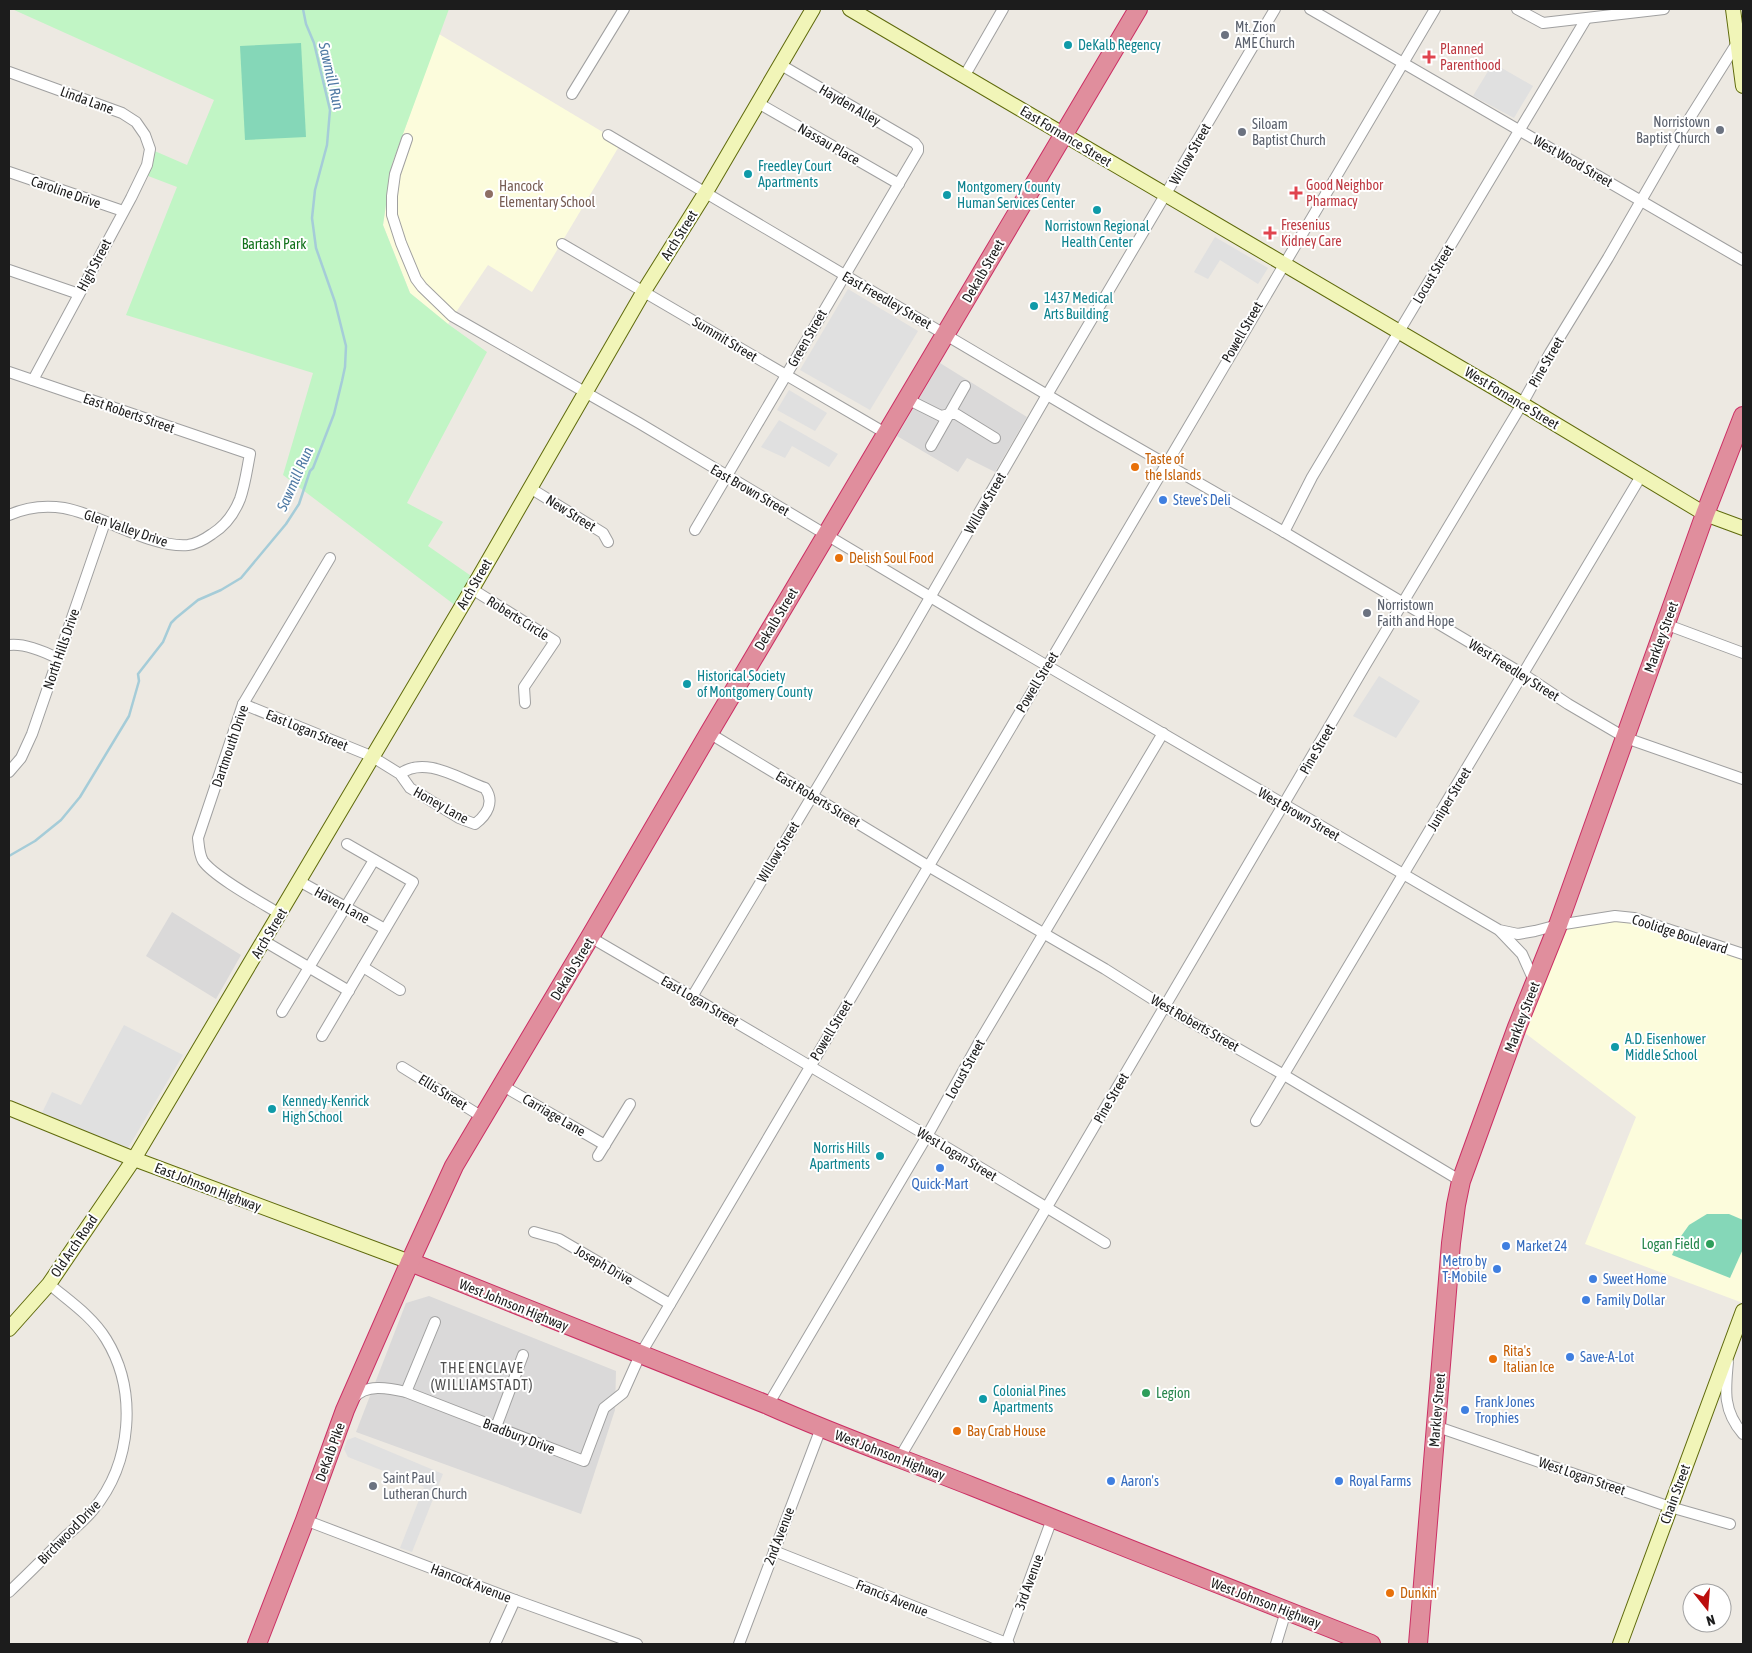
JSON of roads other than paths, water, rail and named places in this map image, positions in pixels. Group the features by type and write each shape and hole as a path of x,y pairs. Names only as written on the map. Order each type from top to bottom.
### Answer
{"highway":[{"name":"Dekalb Street","path":"410,1262 454,1166 590,938 708,733 1138,9"},
{"name":"Markley Street","path":"1418,1644 1452,1233 1461,1181 1517,1027 1558,925 1665,624 1743,416"},
{"name":"West Johnson Highway","path":"410,1262 821,1428 900,1457 1052,1519 1371,1644"},
{"name":"DeKalb Pike","path":"258,1644 345,1410 410,1262"}],"street":[{"path":"572,94 624,9"},
{"name":"Arch Street","path":"134,1159 280,914 371,756 472,589 644,291 706,192 813,9"},
{"name":"East Fornance Street","path":"850,9 1283,263"},
{"path":"965,75 1003,9"},
{"name":"Willow Street","path":"692,997 930,597 1275,9"},
{"name":"West Wood Street","path":"1310,9 1743,260"},
{"name":"Powell Street","path":"640,1355 1283,263 1435,9"},
{"path":"1517,9 1543,24 1664,9"},
{"path":"1733,9 1743,86"},
{"name":"Locust Street","path":"1284,532 1312,478 1586,19"},
{"name":"Pine Street","path":"900,1457 1676,140 1737,43"},
{"name":"Hayden Alley","path":"781,65 915,143 918,147"},
{"name":"Linda Lane","path":"9,72 122,113 136,122 150,148"},
{"name":"Nassau Place","path":"758,103 900,184"},
{"name":"East Freedley Street","path":"608,135 1165,464"},
{"name":"East Brown Street","path":"407,138 395,174 392,215 408,264 416,279 452,316 586,392 725,476 1048,665"},
{"name":"Green Street","path":"695,530 725,476 900,184 918,151 918,147"},
{"name":"High Street","path":"33,380 147,165 150,148"},
{"name":"Caroline Drive","path":"9,172 123,211"},
{"name":"Summit Street","path":"562,244 887,434"},
{"name":"West Fornance Street","path":"1283,263 1705,514 1743,528"},
{"path":"9,270 78,294"},
{"name":"East Roberts Street","path":"9,372 250,454"},
{"path":"931,446 965,386"},
{"path":"907,399 941,416 956,414 995,438"},
{"name":"Glen Valley Drive","path":"9,515 23,509 43,506 64,508 85,513 167,544 190,545 205,539 220,529 232,515 240,498 250,454"},
{"name":"West Freedley Street","path":"1165,464 1284,532 1523,674 1568,704 1626,738 1743,778"},
{"name":"Juniper Street","path":"1256,1121 1641,476"},
{"name":"New Street","path":"530,488 603,533 608,542"},
{"name":"North Hills Drive","path":"9,772 21,758 32,734 105,522"},
{"name":"Dartmouth Drive","path":"280,914 213,871 202,860 198,838 243,704 330,558"},
{"name":"Roberts Circle","path":"472,589 555,641 524,687 525,703"},
{"path":"1665,624 1743,653"},
{"path":"9,645 17,644 58,658"},
{"name":"West Brown Street","path":"1048,665 1499,930 1518,934 1558,925"},
{"name":"East Logan Street","path":"243,704 371,756"},
{"name":"East Roberts Street","path":"708,733 928,866"},
{"name":"Locust Street","path":"768,1405 927,1136 981,1039 1163,733"},
{"name":"Honey Lane","path":"371,756 400,774 410,788 459,818 475,824 483,818 490,805 490,794 485,788 427,766 408,768 400,774"},
{"path":"322,1036 413,882 347,844"},
{"path":"282,1012 308,966 374,860"},
{"name":"West Roberts Street","path":"928,866 1461,1181"},
{"name":"Haven Lane","path":"299,881 385,929"},
{"name":"Coolidge Boulevard","path":"1558,925 1615,916 1634,918 1743,954"},
{"path":"1499,930 1522,954 1535,983"},
{"name":"East Logan Street","path":"590,938 810,1065"},
{"path":"264,941 348,991"},
{"path":"363,967 400,990"},
{"name":"West Logan Street","path":"810,1065 868,1102 1105,1242"},
{"name":"Ellis Street","path":"402,1067 484,1118"},
{"name":"Carriage Lane","path":"503,1086 605,1145"},
{"path":"598,1156 630,1104"},
{"name":"East Johnson Highway","path":"9,1108 134,1159 410,1262"},
{"name":"Old Arch Road","path":"9,1329 49,1284 134,1159"},
{"name":"Joseph Drive","path":"534,1232 559,1239 670,1304"},
{"name":"Birchwood Drive","path":"9,1592 93,1511 113,1478 125,1444 124,1385 121,1369 112,1350 106,1338 85,1313 49,1284"},
{"name":"Chain Street","path":"1620,1644 1743,1311"},
{"path":"406,1392 435,1322"},
{"path":"1730,1344 1726,1383 1727,1402 1733,1421 1743,1434"},
{"path":"496,1427 523,1355"},
{"name":"Bradbury Drive","path":"345,1410 358,1393 368,1389 389,1388 406,1392 584,1461 604,1408 623,1393 640,1355"},
{"name":"West Logan Street","path":"1435,1426 1670,1506 1730,1524"},
{"name":"2nd Avenue","path":"739,1644 821,1428"},
{"name":"3rd Avenue","path":"1008,1644 1052,1519"},
{"name":"Hancock Avenue","path":"305,1520 637,1644"},
{"name":"Francis Avenue","path":"774,1551 1008,1644"},
{"path":"495,1644 515,1600"},
{"path":"1276,1644 1286,1611"}],"waterway":[{"name":"Sawmill Run","path":"9,856 35,841 61,820 80,797 129,716 139,681 138,674 163,642 171,623 198,600 221,590 241,578 286,524 299,504 310,471 313,468 334,414 345,367 346,346 335,302 316,248 312,218 315,190 327,145 330,110 314,43 306,24 303,9"}],"place":[{"name":"Mt. Zion AME Church","path":"1225,35"},
{"name":"DeKalb Regency","path":"1068,45"},
{"name":"Planned Parenthood","path":"1429,57"},
{"name":"Norristown Baptist Church","path":"1720,130"},
{"name":"Siloam Baptist Church","path":"1242,132"},
{"name":"Freedley Court Apartments","path":"748,174"},
{"name":"Good Neighbor Pharmacy","path":"1296,193"},
{"name":"Hancock Elementary School","path":"489,194"},
{"name":"Montgomery County Human Services Center","path":"947,195"},
{"name":"Norristown Regional Health Center","path":"1097,210"},
{"name":"Fresenius Kidney Care","path":"1270,233"},
{"name":"1437 Medical Arts Building","path":"1034,306"},
{"name":"Taste of the Islands","path":"1135,467"},
{"name":"Steve's Deli","path":"1163,500"},
{"name":"Delish Soul Food","path":"839,558"},
{"name":"Norristown Faith and Hope","path":"1367,613"},
{"name":"Historical Society of Montgomery County","path":"687,684"},
{"name":"A.D. Eisenhower Middle School","path":"1615,1047"},
{"name":"Kennedy-Kenrick High School","path":"272,1109"},
{"name":"Norris Hills Apartments","path":"880,1156"},
{"name":"Quick-Mart","path":"940,1168"},
{"name":"Logan Field","path":"1710,1244"},
{"name":"Market 24","path":"1506,1246"},
{"name":"Metro by T-Mobile","path":"1497,1269"},
{"name":"Sweet Home","path":"1593,1279"},
{"name":"Family Dollar","path":"1586,1300"},
{"name":"Save-A-Lot","path":"1570,1357"},
{"name":"Rita's Italian Ice","path":"1493,1359"},
{"name":"Legion","path":"1146,1393"},
{"name":"Colonial Pines Apartments","path":"983,1399"},
{"name":"Frank Jones Trophies","path":"1465,1410"},
{"name":"Bay Crab House","path":"957,1431"},
{"name":"Aaron's","path":"1111,1481"},
{"name":"Royal Farms","path":"1339,1481"},
{"name":"Saint Paul Lutheran Church","path":"373,1486"},
{"name":"Dunkin'","path":"1390,1593"}],"district":[{"name":"THE ENCLAVE (WILLIAMSTADT)","path":"482,1376"}],"park label":[{"name":"Bartash Park","path":"274,244"}]}
